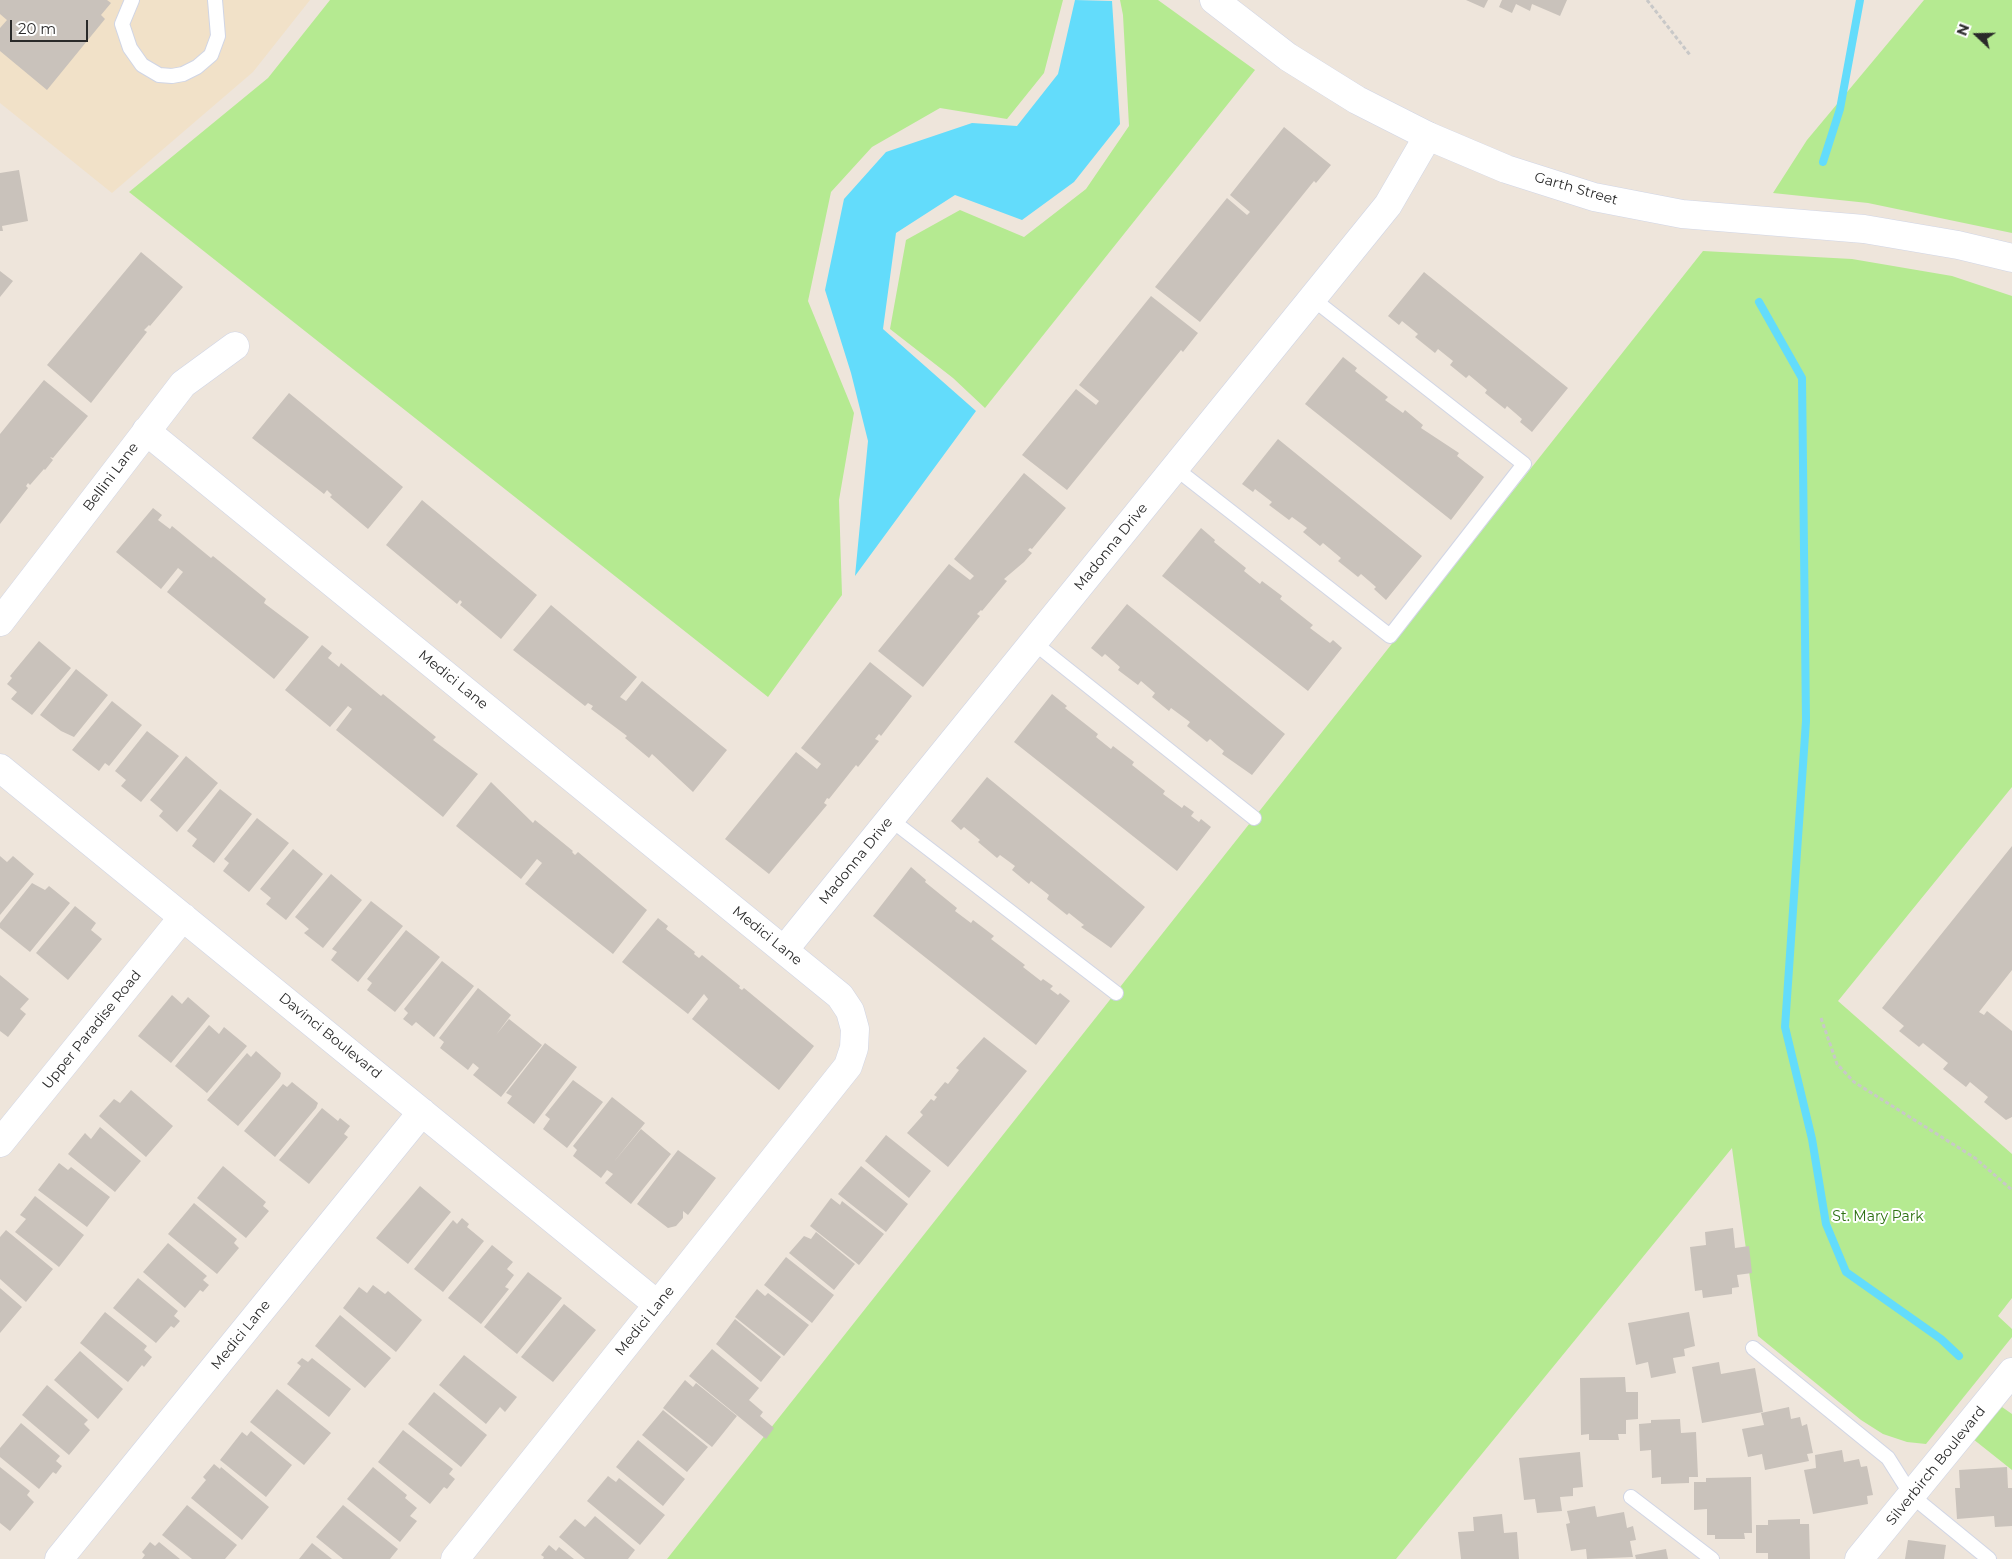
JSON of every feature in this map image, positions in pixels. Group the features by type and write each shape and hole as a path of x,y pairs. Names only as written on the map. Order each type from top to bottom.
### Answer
{"street":[{"name":"Garth Street","path":"1214,0 1288,57 1357,100 1428,136 1506,169 1594,197 1682,214 1864,229 1958,245 2012,258"},
{"name":"Madonna Drive","path":"784,950 1388,205 1428,136"},
{"name":"Bellini Lane","path":"0,622 183,384 234,346"},
{"name":"Medici Lane","path":"146,431 840,996 850,1011 855,1029 854,1048 848,1066 455,1559"},
{"name":"Davinci Boulevard","path":"0,768 658,1305"},
{"name":"Upper Paradise Road","path":"0,1143 183,917"},
{"name":"Medici Lane","path":"59,1559 422,1112"},
{"name":"Silverbirch Boulevard","path":"1859,1559 2012,1372"}],"lane":[{"path":"132,0 122,24 130,48 142,65 159,75 172,76 183,74 197,67 211,55 218,36 215,0"},
{"path":"1175,468 1390,636 1524,464 1313,298"},
{"path":"1033,642 1254,818"},
{"path":"890,819 1116,993"},
{"path":"1753,1348 1888,1458 1912,1496 1989,1559"},
{"path":"1631,1497 1712,1559"}],"path":[{"path":"1647,0 1690,56"},
{"path":"1821,1018 1837,1064 1854,1082 1975,1158 2012,1190"}],"shaded area":[{"path":"0,0 310,0 253,72 112,193 0,103"}],"green space":[{"path":"330,0 1063,0 1044,73 1007,119 940,108 872,147 831,192 808,301 854,413 839,500 842,595 768,697 129,192 268,78"},
{"path":"1120,0 1158,0 1255,70 985,408 953,378 890,329 906,240 960,210 1024,237 1086,189 1129,126 1123,15"},
{"path":"1924,0 2012,0 2012,233 1868,203 1773,193 1807,140"},
{"name":"St. Mary Park","path":"1703,251 1852,259 1952,276 2012,296 2012,787 1838,1001 2012,1154 2012,1298 1998,1316 2012,1329 2012,1337 1926,1444 1907,1442 1883,1434 1861,1420 1758,1336 1732,1148 1396,1559 667,1559"},
{"path":"2002,1407 2012,1414 2012,1470 1973,1439"}],"water":[{"path":"1075,0 1112,1 1120,124 1074,182 1022,220 955,195 896,233 883,329 976,411 855,576 868,441 851,373 825,290 844,199 886,152 972,123 1017,126 1058,74"}],"building":[{"path":"0,0 107,0 111,3 101,15 105,19 47,90 0,51 0,28 7,20 0,14"},
{"path":"1466,0 1488,0 1484,8"},
{"path":"1502,0 1567,0 1560,16 1532,4 1530,11 1516,4 1512,13 1499,7"},
{"path":"1284,127 1331,165 1316,183 1314,181 1200,322 1155,287 1227,198 1247,215 1250,212 1230,195"},
{"path":"19,170 28,221 2,226 3,231 0,231 0,173"},
{"path":"141,252 183,287 150,326 144,330 147,332 91,403 47,365"},
{"path":"0,271 13,281 0,297"},
{"path":"1424,272 1568,388 1532,432 1520,422 1522,419 1507,406 1505,409 1485,393 1487,390 1469,375 1466,378 1450,365 1453,361 1438,349 1435,353 1415,337 1418,334 1402,321 1399,325 1388,316"},
{"path":"1151,296 1198,333 1183,352 1181,350 1067,490 1022,455 1076,389 1096,405 1099,401 1079,385"},
{"path":"1343,357 1357,368 1355,371 1388,397 1385,400 1403,413 1405,410 1423,425 1421,428 1459,453 1457,456 1484,477 1451,520 1305,404"},
{"path":"44,380 88,416 53,458 50,457 53,460 45,470 30,485 28,483 26,486 28,488 0,524 0,434"},
{"path":"289,393 403,487 368,529 330,497 332,495 327,490 324,494 252,438"},
{"path":"1278,439 1422,556 1386,600 1374,589 1376,587 1361,574 1358,577 1338,561 1341,558 1323,543 1320,546 1303,532 1307,528 1292,517 1289,520 1269,505 1272,502 1255,489 1253,492 1242,484"},
{"path":"1024,473 1066,508 1032,549 1028,550 1032,553 1004,579 1007,581 982,611 977,614 980,616 923,687 878,651 949,564 970,580 974,576 954,559"},
{"path":"422,500 537,595 501,639 460,605 462,602 460,600 457,604 386,545"},
{"path":"153,508 162,515 158,520 170,529 172,526 211,558 213,556 266,599 264,603 309,637 274,679 167,592 183,572 178,568 161,589 116,552"},
{"path":"1201,528 1215,540 1214,542 1246,568 1244,571 1260,584 1262,581 1282,596 1280,599 1313,625 1310,628 1330,643 1333,640 1342,648 1308,691 1162,576"},
{"path":"1127,604 1285,734 1252,775 1222,754 1224,751 1210,739 1207,742 1187,726 1190,722 1171,708 1169,711 1152,697 1155,693 1141,681 1138,685 1118,670 1120,667 1105,654 1102,657 1091,648"},
{"path":"551,605 637,677 620,697 626,701 642,681 727,750 693,792 652,754 649,758 625,738 627,736 591,709 593,706 588,703 585,706 513,650"},
{"path":"39,641 71,668 32,715 11,699 17,692 7,684 12,678 10,676"},
{"path":"322,645 332,653 328,658 339,667 341,663 381,696 383,694 436,737 433,740 478,774 443,817 336,730 352,709 348,706 330,727 285,690"},
{"path":"870,662 912,696 881,736 879,734 875,739 879,741 858,767 856,765 829,799 827,798 824,803 827,805 769,874 725,839 796,752 817,769 821,764 801,748"},
{"path":"76,669 108,695 74,737 61,731 40,715"},
{"path":"1052,694 1067,706 1065,708 1098,734 1096,737 1111,749 1113,746 1134,762 1132,765 1165,791 1163,794 1182,808 1184,805 1194,812 1191,816 1199,822 1201,819 1211,827 1177,871 1014,742"},
{"path":"112,701 142,725 109,766 105,763 99,771 72,750"},
{"path":"147,731 179,756 141,802 121,786 126,780 115,771"},
{"path":"186,756 218,783 177,832 159,816 163,811 150,800"},
{"path":"987,777 1145,907 1111,948 1081,927 1084,925 1069,913 1067,915 1047,899 1049,895 1031,881 1029,884 1012,870 1015,866 1000,855 997,858 964,827 961,830 951,821"},
{"path":"491,782 533,823 535,820 573,851 575,855 578,852 647,910 613,954 525,884 542,863 537,859 521,879 456,826"},
{"path":"220,789 252,814 214,863 192,846 197,839 187,831"},
{"path":"257,818 289,843 249,892 223,871 229,863 224,859"},
{"path":"2012,846 2012,970 1979,1012 1984,1015 1987,1011 2012,1031 2012,1117 2006,1120 1984,1102 1988,1097 1970,1082 1966,1087 1943,1069 1948,1063 1923,1043 1919,1047 1899,1031 1904,1026 1882,1008"},
{"path":"293,849 323,874 286,920 266,904 271,898 260,889"},
{"path":"0,856 7,862 13,856 34,874 0,915"},
{"path":"911,867 926,880 925,882 957,908 955,911 971,923 973,920 994,936 991,939 1025,965 1023,967 1041,981 1043,979 1053,986 1050,989 1058,995 1060,993 1070,1001 1036,1045 873,916"},
{"path":"331,874 362,900 323,948 304,933 309,929 295,917"},
{"path":"32,883 45,890 49,886 70,903 30,952 0,928 0,923"},
{"path":"371,901 403,926 358,982 331,960 337,952 332,949"},
{"path":"75,906 96,923 91,930 102,939 68,980 36,953"},
{"path":"658,918 668,926 666,929 695,952 694,954 699,958 702,955 740,986 739,988 742,990 744,988 814,1046 779,1090 692,1019 708,999 704,994 688,1014 622,962"},
{"path":"406,930 440,957 395,1012 367,990 372,983 367,979"},
{"path":"442,961 474,986 434,1037 416,1022 412,1026 403,1019 408,1013 404,1009"},
{"path":"0,975 29,999 20,1009 26,1014 8,1037 0,1031"},
{"path":"478,988 511,1015 496,1035 509,1019 542,1045 501,1097 473,1075 479,1068 473,1063 468,1070 440,1048 444,1042 439,1038"},
{"path":"172,995 182,1004 188,997 210,1016 171,1063 138,1036"},
{"path":"209,1025 219,1034 224,1027 247,1046 207,1093 175,1066"},
{"path":"984,1037 1027,1071 948,1167 907,1133 923,1115 920,1112 931,1099 934,1101 937,1097 934,1095 945,1082 948,1084 959,1070 956,1068"},
{"path":"545,1043 577,1067 534,1124 507,1103 512,1096 506,1093"},
{"path":"256,1051 281,1073 280,1077 238,1126 207,1100 247,1053 251,1057"},
{"path":"573,1080 603,1102 567,1148 543,1129 550,1119 545,1115"},
{"path":"292,1082 318,1103 316,1108 275,1157 244,1131 283,1084 287,1087"},
{"path":"131,1090 173,1126 146,1157 99,1116 114,1099 120,1103"},
{"path":"612,1097 645,1123 613,1163 641,1129 671,1154 631,1204 605,1183 613,1174 607,1170 601,1178 573,1156 577,1150 573,1146"},
{"path":"322,1108 338,1121 340,1118 350,1126 344,1134 348,1137 309,1184 279,1160"},
{"path":"100,1127 141,1161 115,1192 68,1154 85,1133 91,1139"},
{"path":"886,1135 931,1171 909,1198 865,1161"},
{"path":"678,1150 716,1178 688,1215 683,1211 683,1218 676,1226 668,1228 637,1204"},
{"path":"59,1163 68,1170 71,1167 110,1197 87,1227 38,1190"},
{"path":"223,1166 266,1202 263,1206 269,1211 246,1238 197,1198"},
{"path":"861,1166 908,1204 886,1232 838,1194"},
{"path":"420,1186 451,1212 408,1264 376,1238"},
{"path":"35,1196 84,1235 59,1267 15,1232 26,1219 20,1215"},
{"path":"831,1198 840,1205 842,1201 884,1234 859,1265 810,1226"},
{"path":"194,1203 237,1239 234,1243 239,1248 217,1274 168,1234"},
{"path":"462,1218 469,1224 467,1227 484,1241 443,1292 414,1269 453,1220 457,1224"},
{"path":"1733,1228 1735,1248 1749,1246 1752,1273 1737,1275 1739,1287 1732,1288 1732,1294 1703,1298 1702,1290 1695,1291 1690,1247 1706,1245 1705,1232"},
{"path":"6,1230 53,1269 26,1302 0,1279 0,1237"},
{"path":"816,1232 855,1264 834,1290 789,1253 804,1236 811,1239"},
{"path":"168,1243 207,1276 203,1280 209,1285 203,1292 200,1290 185,1308 143,1272"},
{"path":"492,1245 513,1262 507,1269 514,1275 505,1287 509,1289 481,1324 448,1298"},
{"path":"786,1257 834,1295 812,1323 764,1285"},
{"path":"528,1272 562,1298 517,1354 484,1327"},
{"path":"138,1278 178,1311 174,1316 180,1321 174,1328 171,1326 156,1343 113,1308"},
{"path":"373,1285 385,1294 388,1291 422,1320 396,1352 343,1308 359,1287 367,1293"},
{"path":"0,1288 22,1307 0,1333"},
{"path":"757,1289 765,1296 768,1293 809,1325 784,1356 735,1317"},
{"path":"564,1304 596,1330 553,1382 521,1357"},
{"path":"105,1312 147,1346 144,1350 152,1357 144,1367 142,1365 128,1382 80,1343"},
{"path":"1689,1312 1695,1346 1684,1349 1685,1356 1673,1358 1676,1373 1651,1378 1648,1362 1636,1365 1628,1323"},
{"path":"340,1315 391,1358 365,1388 315,1346"},
{"path":"735,1319 781,1357 761,1382 716,1344"},
{"path":"712,1349 759,1388 749,1400 763,1412 760,1416 774,1428 766,1439 689,1376"},
{"path":"80,1351 123,1389 98,1419 54,1380"},
{"path":"464,1355 517,1397 505,1412 500,1407 486,1424 439,1385"},
{"path":"302,1358 308,1362 312,1358 351,1389 329,1417 287,1384 301,1366 297,1363"},
{"path":"1719,1362 1721,1374 1755,1368 1763,1412 1702,1423 1692,1367"},
{"path":"1625,1377 1626,1392 1638,1392 1638,1419 1626,1420 1626,1434 1618,1434 1619,1440 1589,1440 1589,1434 1581,1435 1580,1378"},
{"path":"685,1380 693,1387 696,1383 737,1416 712,1447 663,1408"},
{"path":"47,1385 88,1420 84,1424 90,1430 69,1455 22,1415"},
{"path":"277,1389 331,1433 304,1465 250,1422"},
{"path":"434,1392 487,1435 461,1467 408,1424"},
{"path":"1789,1407 1791,1419 1800,1417 1802,1426 1807,1424 1813,1453 1807,1454 1809,1461 1765,1470 1762,1454 1748,1457 1742,1429 1764,1425 1761,1413"},
{"path":"663,1410 708,1447 687,1472 642,1435"},
{"path":"1680,1419 1681,1433 1696,1432 1698,1477 1689,1477 1689,1483 1661,1484 1661,1477 1652,1478 1651,1450 1640,1451 1639,1424 1651,1423 1651,1420"},
{"path":"21,1423 60,1456 56,1461 62,1466 56,1474 53,1472 39,1489 0,1457 0,1448"},
{"path":"403,1430 453,1469 449,1474 455,1479 447,1489 444,1487 430,1504 378,1462"},
{"path":"251,1431 292,1465 266,1497 220,1460 242,1432 247,1436"},
{"path":"638,1440 685,1479 663,1506 616,1467"},
{"path":"1842,1450 1844,1462 1859,1459 1861,1467 1867,1466 1873,1495 1867,1496 1868,1504 1813,1514 1804,1470 1816,1468 1815,1455"},
{"path":"1580,1452 1583,1487 1573,1488 1573,1496 1560,1497 1562,1511 1537,1513 1535,1499 1524,1500 1519,1458"},
{"path":"214,1464 220,1469 221,1467 269,1507 242,1540 191,1498 206,1480 203,1477"},
{"path":"0,1467 30,1491 27,1495 34,1502 10,1531 0,1523"},
{"path":"373,1467 407,1495 405,1498 417,1508 410,1516 417,1521 400,1542 347,1499"},
{"path":"2007,1467 2008,1488 2012,1488 2012,1526 1995,1527 1994,1516 1957,1519 1955,1488 1960,1488 1959,1470"},
{"path":"608,1476 616,1482 619,1478 665,1515 640,1545 587,1501"},
{"path":"1751,1477 1752,1533 1744,1533 1745,1539 1715,1539 1715,1535 1707,1535 1707,1509 1694,1510 1694,1482 1706,1482 1706,1478"},
{"path":"187,1505 237,1545 225,1559 192,1559 162,1535"},
{"path":"343,1505 398,1549 390,1559 343,1559 316,1537"},
{"path":"1595,1506 1597,1517 1624,1512 1627,1528 1633,1526 1636,1540 1630,1541 1633,1557 1587,1559 1586,1549 1571,1551 1566,1524 1570,1523 1567,1511"},
{"path":"1502,1514 1504,1533 1517,1532 1519,1559 1461,1559 1458,1532 1474,1531 1473,1517"},
{"path":"595,1516 635,1550 628,1559 585,1559 559,1537 575,1519 585,1527"},
{"path":"1800,1519 1800,1524 1809,1524 1810,1559 1768,1559 1768,1553 1756,1553 1756,1525 1768,1525 1768,1520"},
{"path":"1908,1540 1946,1545 1944,1559 1905,1559"},
{"path":"150,1542 155,1546 159,1542 180,1559 142,1559 145,1555 142,1552"},
{"path":"312,1543 332,1559 299,1559"},
{"path":"549,1545 556,1551 559,1547 574,1559 543,1559 544,1557 541,1555"},
{"path":"1666,1549 1668,1559 1636,1559 1635,1555"}],"waterway":[{"path":"1823,162 1840,109 1860,0"},
{"path":"1759,302 1802,378 1806,721 1785,1027 1812,1139 1826,1224 1846,1272 1941,1339 1959,1356"}]}
